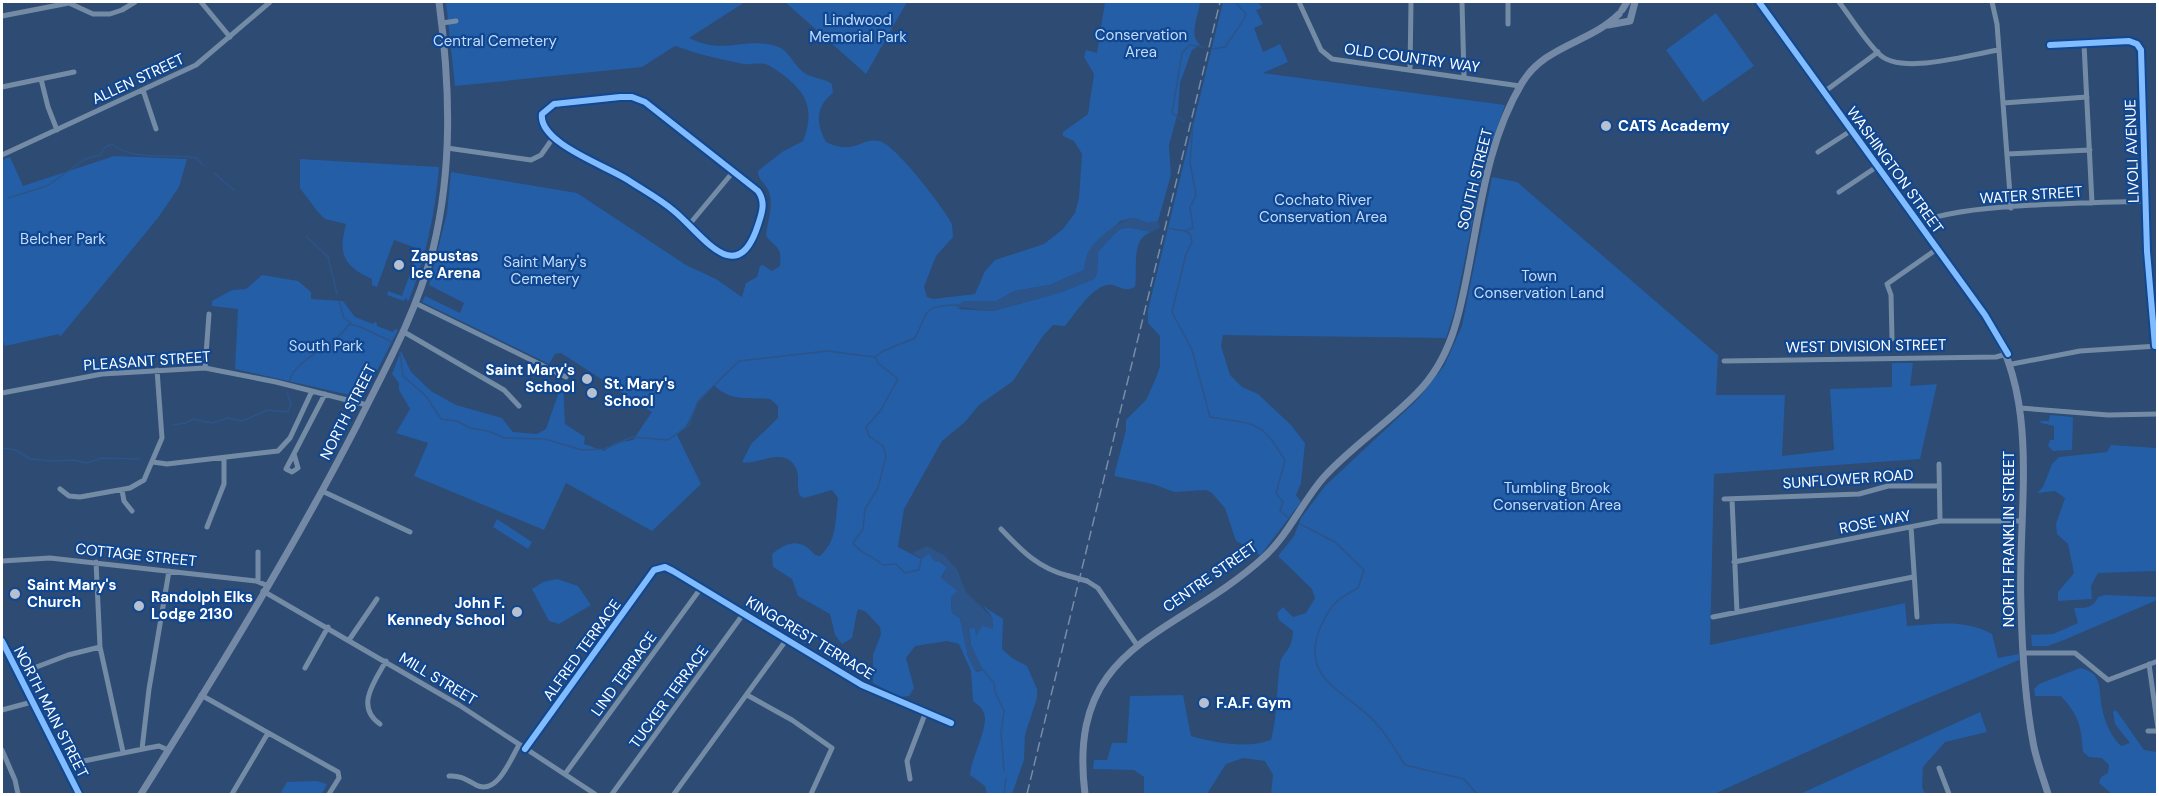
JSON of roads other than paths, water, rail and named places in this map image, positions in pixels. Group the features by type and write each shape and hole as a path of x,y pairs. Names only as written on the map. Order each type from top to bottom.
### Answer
{"main road":[{"name":"NORTH STREET","path":"141,795 322,491 404,332 415,303 437,229 447,148 449,89 440,2"},
{"name":"SOUTH STREET","path":"1449,346 1457,325 1492,157 1520,86 1534,67 1546,57 1603,27 1620,12 1627,2"},
{"path":"1632,17 1628,10 1620,12 1619,20 1625,23 1632,17 1635,2"},
{"name":"WASHINGTON STREET","path":"1759,2 1920,224 1987,319 2008,354"},
{"name":"SOUTH STREET","path":"1603,27 1625,23"},
{"name":"CENTRE STREET","path":"1085,795 1082,751 1089,712 1109,673 1137,645 1245,572 1268,553 1328,473 1424,386 1449,346"},
{"name":"NORTH FRANKLIN STREET","path":"2008,354 2020,408 2021,604 2032,738 2048,795"},
{"name":"NORTH MAIN STREET","path":"2,641 78,794"}],"street":[{"path":"2,16 69,3 93,14 107,14 122,10 135,2"},
{"path":"201,2 230,37"},
{"name":"ALLEN STREET","path":"2,155 196,65 270,2"},
{"name":"OLD COUNTRY WAY","path":"1299,2 1320,47 1327,56 1338,60 1520,86"},
{"path":"1410,70 1411,2"},
{"path":"1462,2 1464,77"},
{"path":"1508,2 1509,24"},
{"path":"1839,2 1878,52 1890,61 1909,64 1999,50"},
{"path":"1992,2 1999,50 2011,208"},
{"path":"442,23 456,21"},
{"name":"LIVOLI AVENUE","path":"2050,45 2129,41 2140,48 2146,201 2156,346"},
{"path":"2084,44 2092,203"},
{"path":"1824,92 1878,52"},
{"path":"2,87 75,72"},
{"path":"41,79 57,130"},
{"path":"143,90 156,129"},
{"path":"632,97 645,102 758,191 763,203 751,247 742,254 730,255 704,240 668,206 611,169 586,158 554,138 546,132 542,122 542,114 549,106 632,97"},
{"path":"2003,103 2086,97"},
{"path":"1818,152 1852,130"},
{"path":"447,148 531,160 541,155 554,138"},
{"path":"2007,154 2090,150"},
{"path":"1839,192 1878,166"},
{"path":"688,226 733,172"},
{"name":"WATER STREET","path":"1920,224 1932,218 2011,208 2146,201"},
{"path":"1892,339 1892,297 1887,284 1937,249"},
{"path":"415,303 566,377"},
{"path":"205,368 209,314"},
{"path":"404,332 504,390 519,406"},
{"path":"2012,364 2079,351 2156,346"},
{"name":"WEST DIVISION STREET","path":"1724,361 1996,357 2008,354"},
{"name":"PLEASANT STREET","path":"2,393 102,374 205,368 367,405"},
{"path":"60,489 66,495 75,497 122,490 142,482 153,462 162,436 157,370"},
{"path":"153,462 164,464 281,450 290,438 312,391"},
{"path":"294,454 298,470 292,472 286,469 325,394"},
{"path":"2020,408 2108,416 2157,414"},
{"path":"207,527 224,484 224,458"},
{"path":"1939,464 1940,521"},
{"name":"SUNFLOWER ROAD","path":"1724,499 1859,494 1888,486 1939,486"},
{"path":"122,490 125,503 132,511"},
{"path":"322,491 410,532"},
{"path":"1732,499 1737,612"},
{"name":"ROSE WAY","path":"1734,562 1940,521 2022,521"},
{"path":"1911,527 1917,617"},
{"path":"1001,529 1038,565 1050,571 1087,581 1098,588 1137,645"},
{"path":"258,552 258,581"},
{"name":"COTTAGE STREET","path":"2,561 45,558 96,562 258,581 264,588"},
{"path":"96,562 100,647 123,752"},
{"name":"KINGCREST TERRACE","path":"660,567 673,571 862,685 925,714 951,723"},
{"name":"ALFRED TERRACE","path":"525,749 654,570 660,567"},
{"path":"142,749 148,693 169,570"},
{"path":"1713,617 1913,577"},
{"name":"MILL STREET","path":"264,588 386,661 565,774 592,794"},
{"name":"LIND TERRACE","path":"565,774 701,588"},
{"path":"349,640 377,599"},
{"name":"TUCKER TERRACE","path":"612,795 744,613"},
{"path":"305,668 328,627"},
{"path":"674,795 787,639"},
{"path":"18,674 68,655 100,647"},
{"path":"2025,653 2075,653 2108,680 2157,661"},
{"path":"380,724 369,714 367,702 386,661"},
{"path":"2148,731 2157,730 2149,664"},
{"path":"201,694 338,772 339,778 329,795"},
{"path":"747,695 792,720 832,748 831,756 811,795"},
{"path":"2,710 32,702"},
{"path":"910,779 907,761 925,714"},
{"path":"232,795 268,733"},
{"path":"450,776 461,777 481,788 489,788 495,785 519,745"},
{"path":"64,765 159,746 168,750"},
{"path":"2,750 15,779 18,795"},
{"path":"1939,768 1949,795"}],"waterway":[{"path":"1212,49 1225,47 1245,17 1246,14 1235,2"},
{"path":"1184,121 1172,113 1182,53 1190,45 1204,47"},
{"path":"1167,228 1185,231 1193,228 1190,207 1196,195 1190,162 1193,123"},
{"path":"8,198 47,186 85,159 100,155 105,147 112,144 121,150 142,155 197,158 203,165"},
{"path":"214,173 234,190"},
{"path":"1185,231 1190,234 1192,242 1186,254 1172,312 1192,350 1210,417 1247,423 1263,431 1270,438 1285,461 1276,493 1283,502 1280,511 1289,518"},
{"path":"306,236 328,257 337,294"},
{"path":"339,301 344,318 351,323"},
{"path":"921,560 919,570 905,573 896,564 883,565 859,550 853,543 863,529 865,509 878,488 886,456 883,446 869,436 866,427 881,410 898,379 878,363 875,357 883,351 915,338 925,316 932,309 938,306 958,305"},
{"path":"290,380 293,372 300,365 335,339 349,324 361,327 392,342"},
{"path":"400,353 403,376 426,396 441,419 457,421 470,428 488,431 505,438 545,439 582,450 604,449 632,437 668,440 689,425 698,401 739,361 827,351 874,357"},
{"path":"173,425 186,423 193,419 212,423 228,418 242,421 268,410 288,412 291,404 287,392"},
{"path":"2,448 16,450 30,459 53,461 74,460 87,463 102,458 139,459"},
{"path":"1300,524 1335,542 1364,570 1358,588 1335,603 1321,626 1315,644 1315,658 1320,671 1327,681 1378,725 1405,765 1464,779 1477,794"},
{"path":"982,669 994,683 995,692 1004,711 1001,733 1004,771"},
{"path":"1004,794 1006,778"}],"railway":[{"path":"1027,794 1220,2"}],"place":[{"name":"CATS Academy","path":"1606,126"},
{"name":"Zapustas Ice Arena","path":"399,265"},
{"name":"Saint Mary's School","path":"587,379"},
{"name":"St. Mary's School","path":"592,393"},
{"name":"Saint Mary's Church","path":"15,594"},
{"name":"Randolph Elks Lodge 2130","path":"139,606"},
{"name":"John F. Kennedy School","path":"517,612"},
{"name":"F.A.F. Gym","path":"1204,703"}],"park label":[{"name":"Lindwood Memorial Park","path":"858,28"},
{"name":"Central Cemetery","path":"495,41"},
{"name":"Conservation Area","path":"1141,44"},
{"name":"Cochato River Conservation Area","path":"1323,208"},
{"name":"Belcher Park","path":"63,239"},
{"name":"Saint Mary's Cemetery","path":"545,270"},
{"name":"Town Conservation Land","path":"1539,284"},
{"name":"South Park","path":"326,346"},
{"name":"Tumbling Brook Conservation Area","path":"1557,496"}]}
